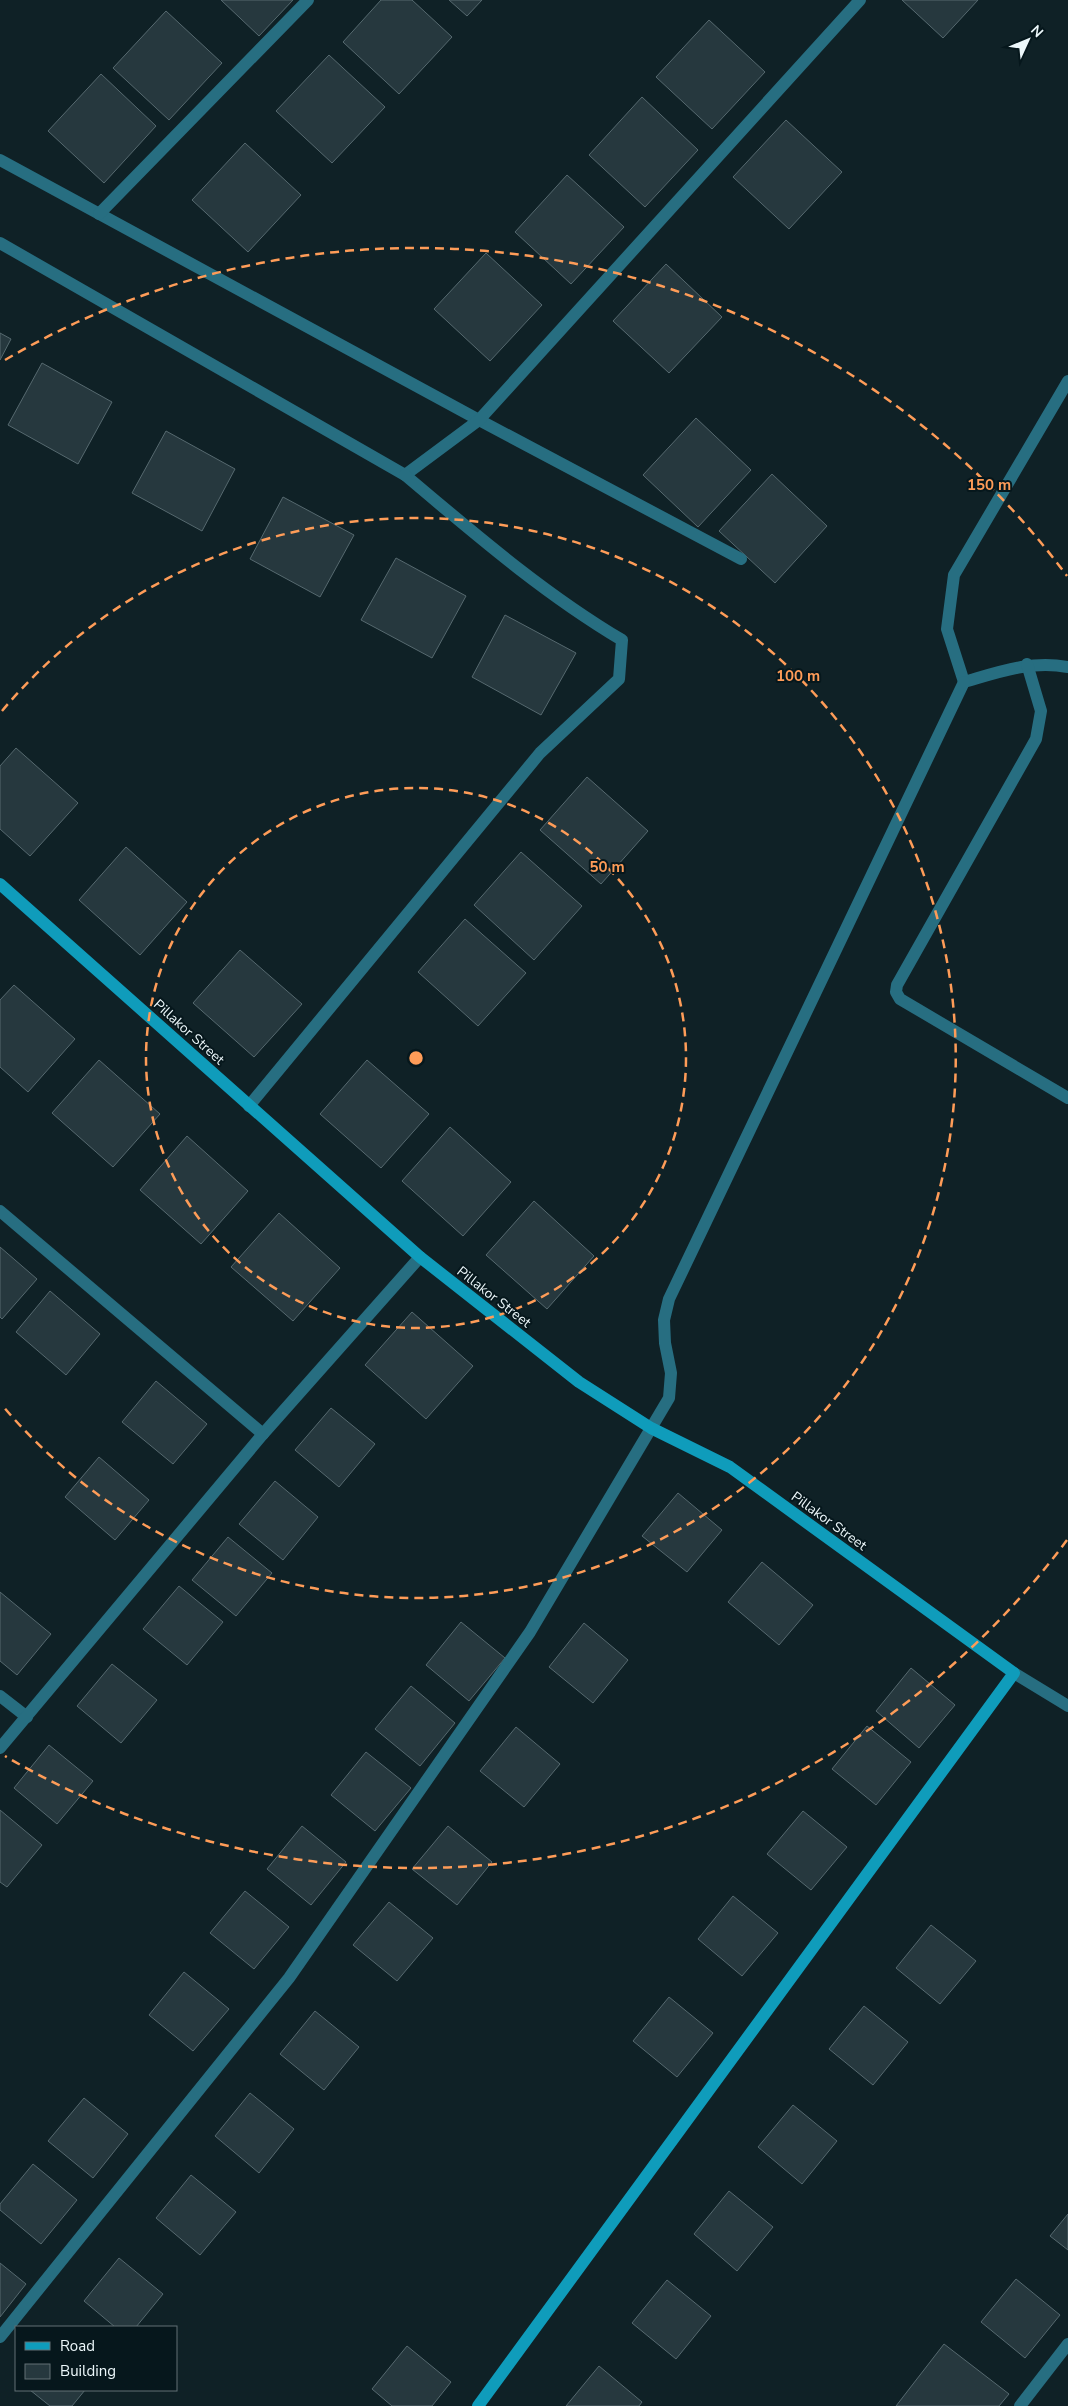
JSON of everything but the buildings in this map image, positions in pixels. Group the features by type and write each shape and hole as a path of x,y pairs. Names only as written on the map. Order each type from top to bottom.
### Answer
{"street":[{"path":"99,214 308,0"},
{"path":"405,475 479,420 860,0"},
{"path":"0,160 479,420 741,559"},
{"path":"0,243 405,475 498,554 579,614 622,640 619,679 540,753 249,1106"},
{"path":"0,2337 289,1978 530,1632 669,1398 671,1373 665,1343 664,1320 670,1299 964,682 947,629 954,575 1068,381"},
{"path":"964,682 1027,664 1053,664 1068,667"},
{"path":"1027,664 1040,711 1036,738 897,985 896,992 900,999 1068,1098"},
{"name":"Pillakor Street","path":"0,884 420,1257 579,1382 651,1428 730,1467 1014,1673"},
{"path":"0,1211 263,1434"},
{"path":"0,1748 263,1434 420,1257"},
{"path":"478,2406 1014,1673 1068,1706"},
{"path":"0,1696 27,1717"},
{"path":"1020,2406 1068,2344"}]}
